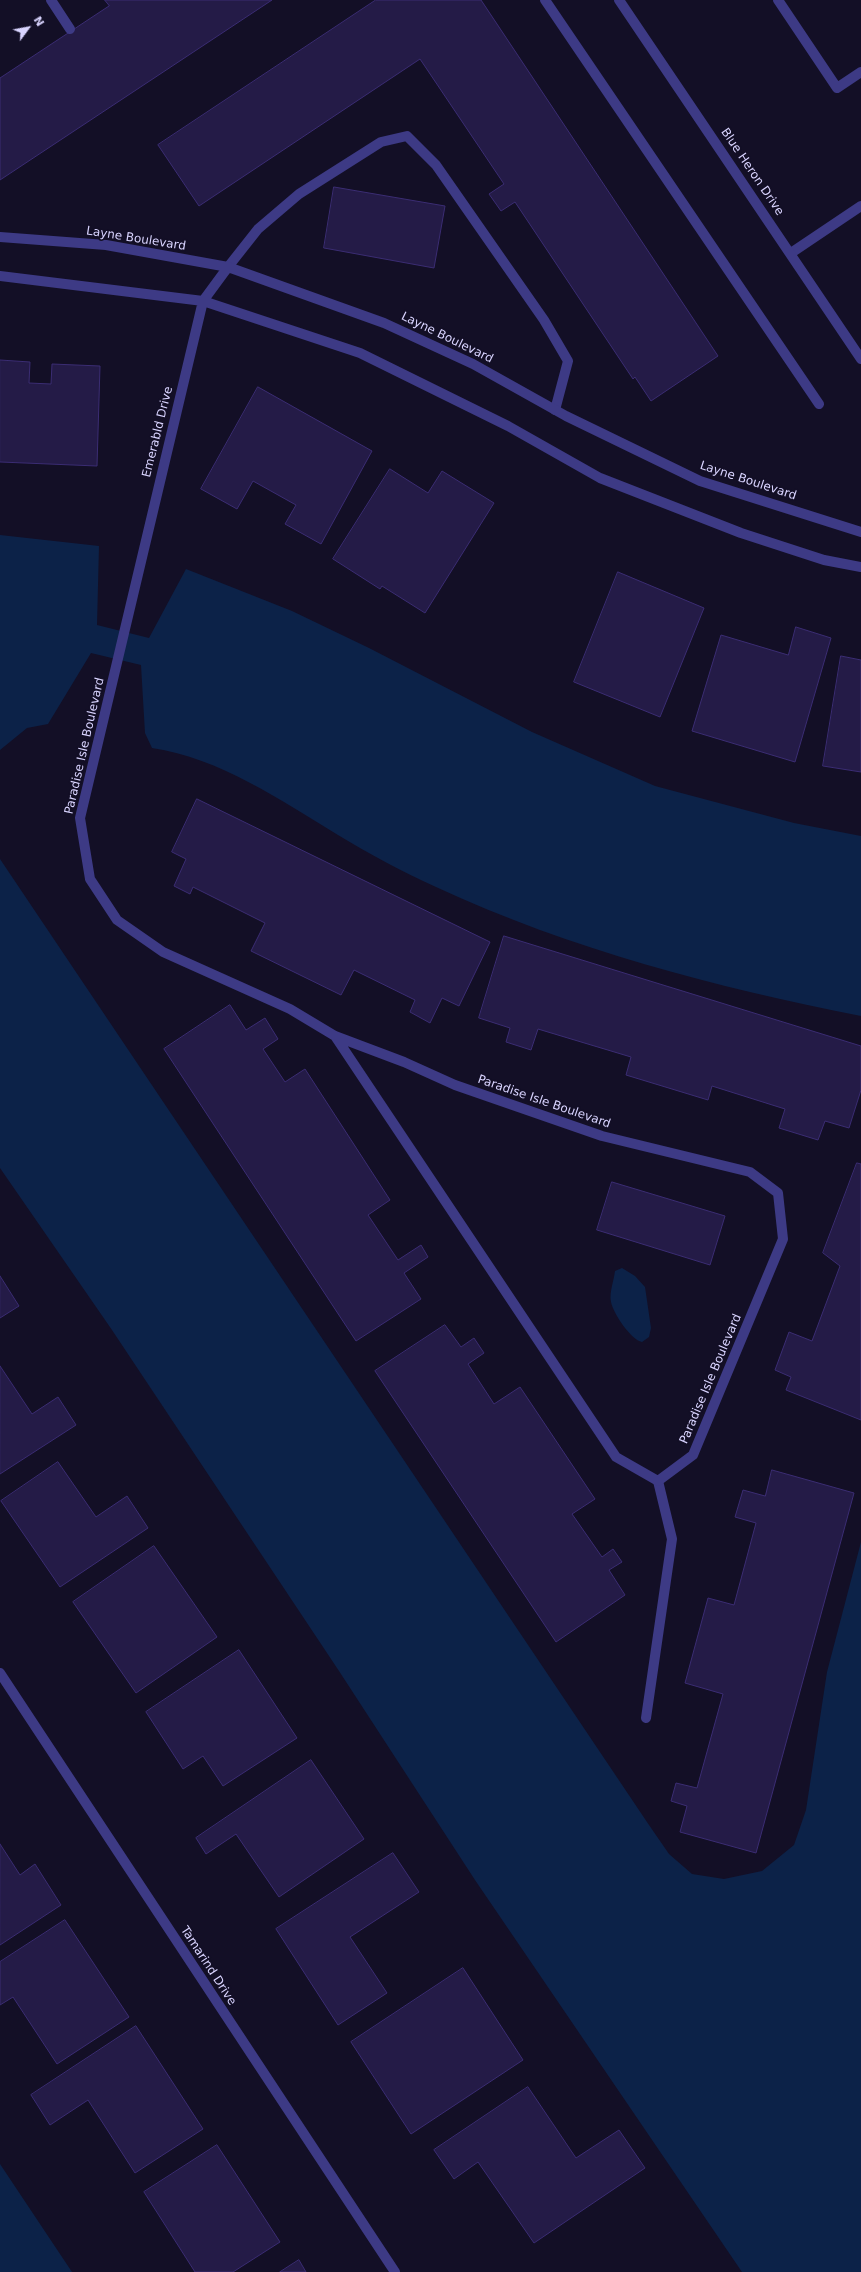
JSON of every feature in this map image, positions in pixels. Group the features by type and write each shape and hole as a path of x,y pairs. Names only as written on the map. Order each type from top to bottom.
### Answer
{"street":[{"path":"51,0 70,29"},
{"path":"545,0 819,404"},
{"name":"Blue Heron Drive","path":"619,0 861,359"},
{"path":"778,0 837,88 861,72"},
{"name":"Emerabld Drive","path":"130,611 203,301 258,229 299,194 380,142 407,136 436,165 544,320 568,361 555,410"},
{"path":"790,252 861,206"},
{"name":"Layne Boulevard","path":"0,237 106,245 228,267 384,323 474,364 555,410 700,481 861,532"},
{"path":"0,276 203,301 360,353 508,426 600,478 741,533 824,560 861,567"},
{"name":"Paradise Isle Boulevard","path":"130,611 80,818 90,879 116,920 163,952 290,1009 335,1036 404,1062 455,1085 602,1136 750,1172 778,1193 783,1239 693,1455 658,1481 616,1457 335,1036"},
{"path":"646,1718 672,1539 658,1481"},
{"name":"Tamarind Drive","path":"0,1673 395,2272"}],"water":[{"path":"0,535 99,546 97,625 149,638 186,569 292,611 369,648 532,732 655,786 794,823 861,836 861,1016 806,1005 698,979 592,948 539,930 487,909 411,875 362,849 249,782 202,761 177,753 152,748 145,733 141,665 91,653 48,724 27,728 0,750"},
{"path":"0,859 649,1825 669,1854 692,1874 724,1879 762,1871 794,1845 806,1810 827,1672 861,1542 861,2272 742,2272 475,1880 339,1671 112,1330 0,1168"},
{"path":"622,1268 635,1276 645,1287 651,1328 649,1337 642,1342 628,1331 612,1307 611,1291 615,1271"},
{"path":"0,2164 72,2272 0,2272"}],"building":[{"path":"105,0 272,0 0,180 0,78 109,6"},
{"path":"376,0 481,0 718,356 651,401 635,377 633,379 515,202 501,211 489,194 504,184 420,59 199,206 158,145"},
{"path":"334,187 445,206 434,268 324,248"},
{"path":"0,360 30,362 29,383 51,384 52,364 100,366 97,466 0,462"},
{"path":"258,387 372,451 321,544 285,524 296,505 253,481 237,509 201,489"},
{"path":"390,469 428,493 442,471 494,503 425,613 382,586 380,589 333,559"},
{"path":"618,572 704,608 660,717 574,682"},
{"path":"796,627 831,638 795,762 692,731 721,635 788,655"},
{"path":"841,656 861,660 861,772 823,766"},
{"path":"197,799 490,942 459,1006 442,998 430,1023 410,1012 415,1000 354,970 341,995 251,951 265,923 193,887 190,894 174,886 186,859 172,852"},
{"path":"504,936 861,1046 861,1090 849,1128 825,1121 818,1140 779,1128 785,1109 712,1086 708,1100 626,1075 631,1057 538,1029 531,1050 506,1042 510,1028 479,1018"},
{"path":"230,1005 246,1030 265,1018 278,1039 263,1049 285,1082 305,1069 390,1200 368,1215 398,1260 421,1245 428,1257 404,1273 421,1299 356,1341 164,1049"},
{"path":"857,1163 861,1164 861,1420 786,1390 791,1377 775,1370 789,1332 812,1341 840,1266 823,1253"},
{"path":"612,1182 725,1216 710,1265 597,1230"},
{"path":"0,1276 19,1306 0,1318"},
{"path":"445,1325 461,1347 474,1338 484,1353 468,1364 494,1404 520,1387 595,1499 572,1514 602,1557 613,1549 622,1562 609,1570 625,1595 556,1642 375,1371"},
{"path":"0,1366 32,1414 58,1397 76,1425 0,1474"},
{"path":"58,1462 96,1517 127,1496 148,1528 60,1587 1,1501"},
{"path":"772,1470 854,1493 756,1853 680,1832 687,1806 671,1801 676,1783 697,1788 723,1694 685,1683 708,1598 734,1605 756,1523 735,1517 743,1490 765,1496"},
{"path":"154,1546 217,1637 136,1693 73,1602"},
{"path":"239,1650 297,1738 223,1786 203,1756 183,1769 146,1712"},
{"path":"311,1760 364,1839 279,1897 236,1834 206,1854 196,1838"},
{"path":"0,1844 20,1875 35,1864 61,1905 0,1945"},
{"path":"393,1853 419,1892 350,1937 387,1993 338,2025 276,1929"},
{"path":"65,1920 129,2017 57,2064 13,1997 0,2005 0,1962"},
{"path":"463,1968 523,2060 411,2134 351,2042"},
{"path":"136,2026 203,2129 135,2173 88,2100 50,2125 31,2095"},
{"path":"528,2087 576,2158 619,2130 645,2168 534,2243 478,2162 454,2179 434,2150"},
{"path":"217,2145 280,2242 233,2272 195,2272 144,2192"},
{"path":"299,2260 306,2272 280,2272"}]}
